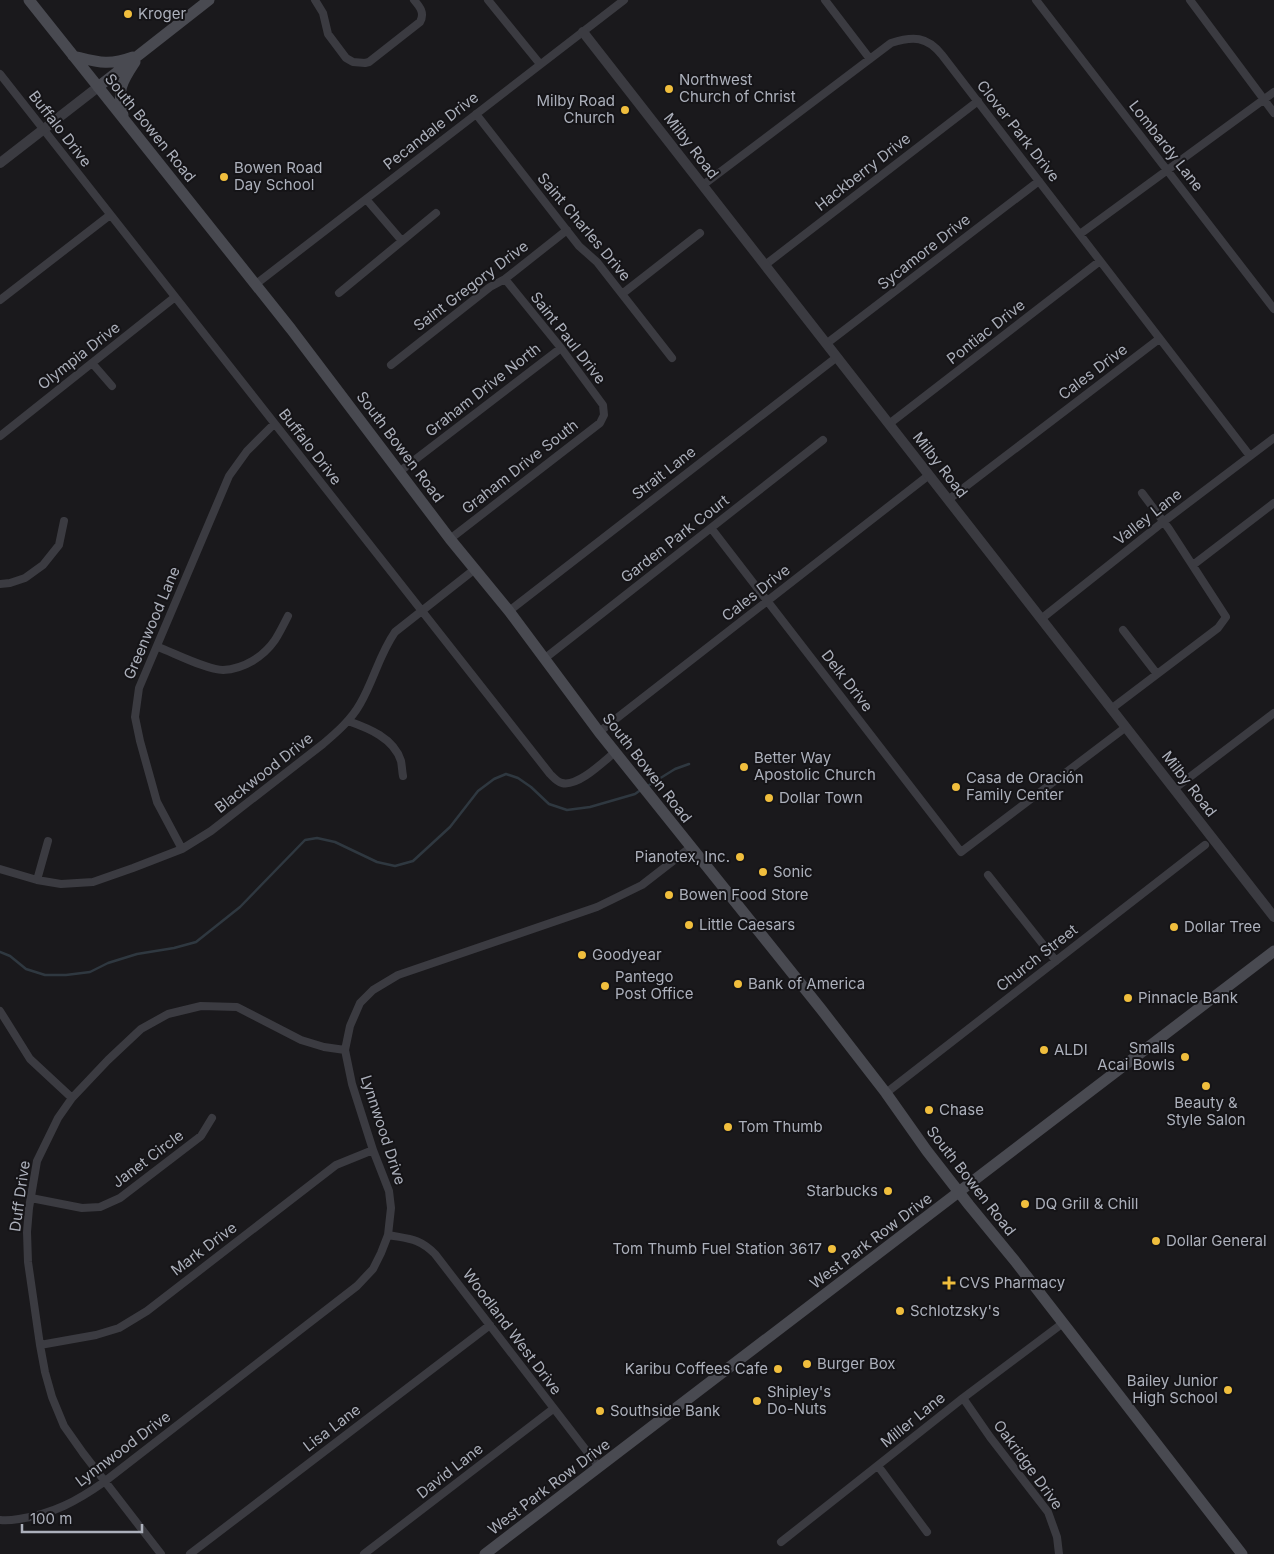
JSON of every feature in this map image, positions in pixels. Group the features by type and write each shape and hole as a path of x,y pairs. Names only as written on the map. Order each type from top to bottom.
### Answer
{"main road":[{"name":"South Bowen Road","path":"29,0 256,284 450,539 509,611 599,732 821,1008 927,1150 1064,1323 1242,1554"},
{"path":"98,87 209,0"},
{"path":"73,56 105,63 126,60 140,55"},
{"path":"124,119 120,101 120,90 140,55"},
{"name":"West Park Row Drive","path":"485,1554 1274,951"}],"street":[{"path":"315,0 323,13 328,34 346,58 352,62 359,63 369,62 420,22 422,12 414,0"},
{"path":"488,0 540,64"},
{"name":"Pecandale Drive","path":"256,284 624,0"},
{"path":"825,0 870,59"},
{"name":"Lombardy Lane","path":"1036,0 1274,309"},
{"path":"1190,0 1274,113"},
{"name":"Milby Road","path":"583,32 1274,917"},
{"name":"Clover Park Drive","path":"703,186 891,43 904,39 925,40 934,45 978,101 1250,456"},
{"name":"Buffalo Drive","path":"0,74 544,766 560,783 571,784 615,752"},
{"path":"0,163 98,87"},
{"path":"1080,234 1274,92"},
{"name":"Hackberry Drive","path":"765,265 978,101"},
{"name":"Saint Charles Drive","path":"476,114 579,246 597,262 672,358"},
{"name":"Sycamore Drive","path":"826,344 1039,181"},
{"path":"366,199 402,241"},
{"path":"339,293 436,214"},
{"path":"0,300 110,215"},
{"name":"Saint Gregory Drive","path":"391,364 567,230"},
{"path":"622,294 700,233"},
{"name":"Pontiac Drive","path":"889,424 1100,261"},
{"name":"Saint Paul Drive","path":"505,279 561,348 603,405 604,415"},
{"name":"Olympia Drive","path":"0,436 175,297"},
{"name":"Cales Drive","path":"948,500 1159,339"},
{"name":"Graham Drive North","path":"399,472 561,348"},
{"name":"Strait Lane","path":"509,611 837,357"},
{"path":"92,363 112,386"},
{"name":"Graham Drive South","path":"450,539 600,423 604,415"},
{"name":"Greenwood Lane","path":"182,848 157,802 135,716 139,688 229,476 247,451 274,424"},
{"name":"Valley Lane","path":"1041,619 1163,522 1274,438"},
{"name":"Garden Park Court","path":"544,659 823,440"},
{"name":"Cales Drive","path":"599,732 929,476"},
{"path":"1111,709 1218,628 1225,620 1224,614 1192,565 1142,493"},
{"path":"1192,565 1274,503"},
{"path":"0,584 25,578 43,565 59,545 64,521"},
{"name":"Delk Drive","path":"711,528 961,852 1126,727"},
{"name":"Blackwood Drive","path":"0,869 37,880 61,884 92,882 182,848 211,831 323,744 348,721 360,703 386,646 395,632 475,569"},
{"path":"158,647 222,670 244,666 262,655 275,640 288,616"},
{"path":"1123,630 1157,674"},
{"path":"1174,789 1274,713"},
{"path":"348,721 366,727 387,741 401,762 403,776"},
{"path":"37,880 48,840"},
{"name":"Church Street","path":"886,1093 1204,845"},
{"name":"Lynnwood Drive","path":"0,1520 29,1518 53,1512 77,1501 357,1286 373,1269 388,1235 391,1208 389,1191 373,1150 352,1084 345,1050 350,1026 360,1003 373,990 398,975 597,907 642,885 692,847"},
{"path":"988,874 1056,961"},
{"name":"Duff Drive","path":"161,1554 134,1517 104,1482 64,1426 50,1389 40,1345 28,1262 27,1232 37,1161 58,1118 72,1098 141,1030 168,1014 201,1006 237,1007 301,1040 324,1047 345,1050"},
{"path":"0,1011 30,1059 72,1098"},
{"name":"Janet Circle","path":"31,1198 82,1208 100,1207 120,1198 201,1136 212,1118"},
{"name":"Mark Drive","path":"40,1345 119,1328 147,1311 336,1165 373,1150"},
{"name":"Woodland West Drive","path":"388,1235 418,1240 426,1244 448,1269 599,1467"},
{"name":"Miller Lane","path":"781,1542 963,1398 1064,1323"},
{"name":"Lisa Lane","path":"190,1554 490,1324"},
{"name":"Oakridge Drive","path":"963,1398 990,1437 1048,1512 1058,1537 1059,1554"},
{"name":"David Lane","path":"364,1554 553,1409"},
{"path":"878,1466 927,1532"}],"waterway":[{"path":"646,787 675,769 689,764"},
{"path":"0,952 10,956 26,969 45,975 66,975 90,972 108,963 137,954 196,942 240,907 305,840 317,838 335,842 377,862 395,866 413,861 450,827 478,791 494,779 506,774 518,778 531,787 549,804 567,810 590,807 635,794 642,789"}],"place":[{"name":"Kroger","path":"128,14"},
{"name":"Northwest Church of Christ","path":"669,89"},
{"name":"Milby Road Church","path":"625,110"},
{"name":"Bowen Road Day School","path":"224,177"},
{"name":"Better Way Apostolic Church","path":"744,767"},
{"name":"Casa de Oración Family Center","path":"956,787"},
{"name":"Dollar Town","path":"769,798"},
{"name":"Pianotex, Inc.","path":"740,857"},
{"name":"Sonic","path":"763,872"},
{"name":"Bowen Food Store","path":"669,895"},
{"name":"Little Caesars","path":"689,925"},
{"name":"Dollar Tree","path":"1174,927"},
{"name":"Goodyear","path":"582,955"},
{"name":"Bank of America","path":"738,984"},
{"name":"Pantego Post Office","path":"605,986"},
{"name":"Pinnacle Bank","path":"1128,998"},
{"name":"ALDI","path":"1044,1050"},
{"name":"Smalls Acai Bowls","path":"1185,1057"},
{"name":"Beauty & Style Salon","path":"1206,1086"},
{"name":"Chase","path":"929,1110"},
{"name":"Tom Thumb","path":"728,1127"},
{"name":"Starbucks","path":"888,1191"},
{"name":"DQ Grill & Chill","path":"1025,1204"},
{"name":"Dollar General","path":"1156,1241"},
{"name":"Tom Thumb Fuel Station 3617","path":"832,1249"},
{"name":"CVS Pharmacy","path":"949,1283"},
{"name":"Schlotzsky's","path":"900,1311"},
{"name":"Burger Box","path":"807,1364"},
{"name":"Karibu Coffees Cafe","path":"778,1369"},
{"name":"Bailey Junior High School","path":"1228,1390"},
{"name":"Shipley's Do-Nuts","path":"757,1401"},
{"name":"Southside Bank","path":"600,1411"}]}
